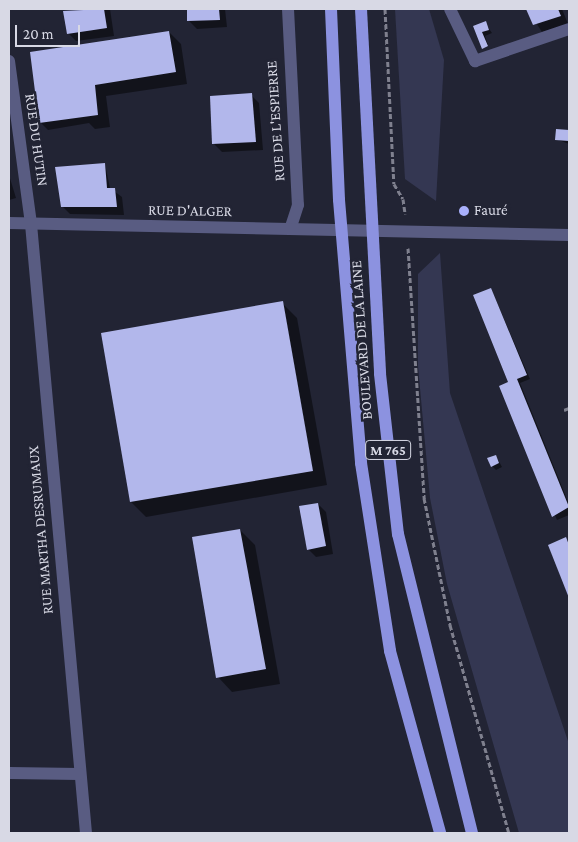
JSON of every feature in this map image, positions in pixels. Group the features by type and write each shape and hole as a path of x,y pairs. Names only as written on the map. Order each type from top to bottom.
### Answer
{"main road":[{"name":"BOULEVARD DE LA LAINE","path":"331,9 342,231 361,463 390,651 440,833"},
{"name":"BOULEVARD DE LA LAINE","path":"361,9 371,232 380,374 397,525 427,665 472,833"}],"street":[{"name":"RUE DE L'ESPIERRE","path":"288,9 298,205 290,229"},
{"path":"450,9 475,61 569,29"},
{"name":"RUE DU HUTIN","path":"9,61 31,224"},
{"name":"RUE D'ALGER","path":"9,223 569,235"},
{"name":"RUE MARTHA DESRUMAUX","path":"31,224 79,774 86,833"},
{"path":"9,773 79,774"}],"path":[{"path":"385,9 394,184 403,199 407,232 424,498 450,624 509,833"},
{"path":"564,410 569,408"}],"shaded area":[{"path":"395,9 429,9 444,60 436,201 405,179"},
{"path":"440,253 450,393 569,744 569,833 519,833 447,584 430,498 418,366 418,274"}],"building":[{"path":"104,9 107,28 67,34 63,11"},
{"path":"187,9 219,9 220,20 187,21"},
{"path":"526,9 558,9 561,16 533,25"},
{"path":"486,21 489,30 482,32 488,46 482,49 473,26"},
{"path":"169,31 176,72 95,85 98,115 39,123 30,52"},
{"path":"252,93 256,142 212,144 210,96"},
{"path":"556,129 569,130 569,141 555,140"},
{"path":"105,163 107,188 115,188 117,207 61,207 55,167"},
{"path":"491,288 527,375 517,379 569,507 552,517 499,386 508,382 473,295"},
{"path":"283,301 313,471 130,502 101,333"},
{"path":"496,455 499,463 491,467 487,458"},
{"path":"318,503 326,546 307,550 299,506"},
{"path":"240,529 266,669 216,678 192,537"},
{"path":"566,537 569,545 569,598 548,545"}],"place":[{"name":"Fauré","path":"464,211"}]}
